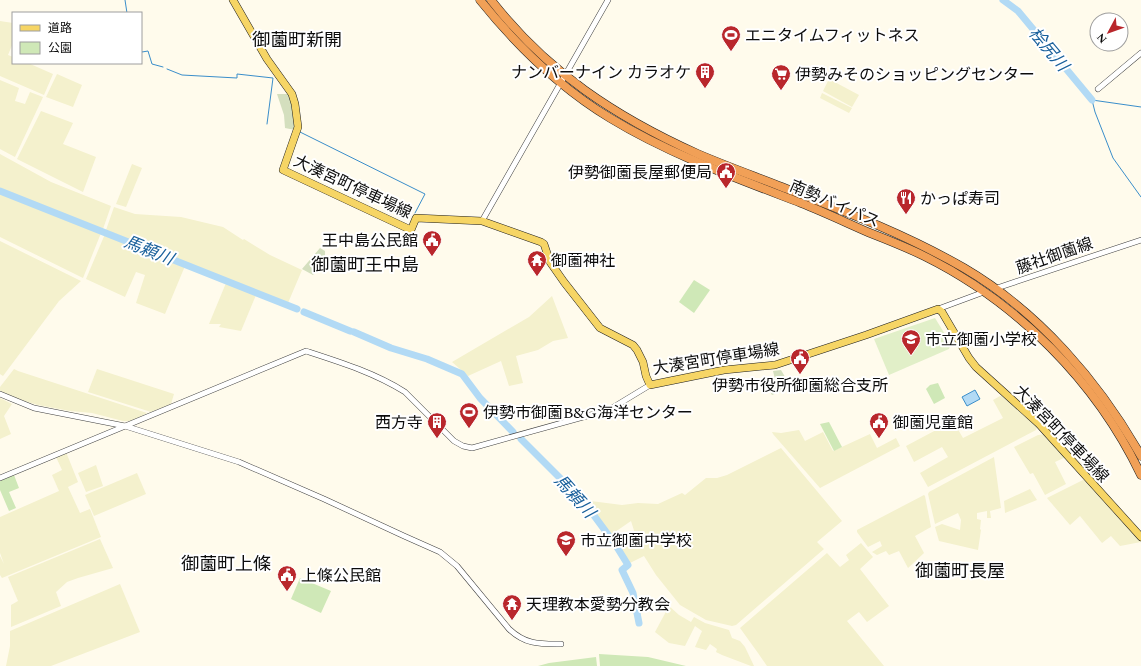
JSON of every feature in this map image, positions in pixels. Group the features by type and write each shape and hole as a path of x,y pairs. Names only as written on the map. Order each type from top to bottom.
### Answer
{"highway":[{"name":"南勢バイパス","path":"480,0 523,49 561,84 610,118 654,142 694,161 823,212 924,256 954,273 980,294 1022,320 1069,367 1088,389 1112,422 1141,475"},
{"name":"南勢バイパス","path":"491,0 515,29 565,76 616,111 696,153 874,224 933,251 966,269 1009,299 1043,329 1094,384 1121,423 1141,456"}],"main road":[{"name":"大湊宮町停車場線","path":"233,0 267,59 292,94 296,104 298,127 283,170 411,230 416,218 482,221 541,242 544,244 550,262 600,328 633,345 637,350 643,362 646,376 650,385 724,370 775,365 938,309 942,312 975,366 1039,424 1141,537"}],"street":[{"path":"482,221 608,0"},
{"path":"1098,89 1141,53"},
{"name":"藤社御薗線","path":"938,309 1141,240"},
{"path":"0,478 306,351 374,375 397,387 405,392 454,441 463,446 472,448 605,411 650,385"},
{"path":"0,394 34,408 125,426 232,460 261,471 440,552 457,566 467,577 515,635 528,642 538,644 561,644"}],"shaded area":[{"path":"0,21 12,23 12,45 8,55 12,57 12,64 30,64 53,74 44,95 0,76"},
{"path":"57,74 82,85 73,107 46,97"},
{"path":"829,79 859,95 852,107 823,91"},
{"path":"0,80 19,88 15,101 25,104 30,92 43,97 15,157 0,149"},
{"path":"822,93 852,108 849,113 820,98"},
{"path":"41,111 73,123 63,144 96,157 83,192 17,159"},
{"path":"0,154 51,182 111,206 103,229 0,189"},
{"path":"132,164 142,168 126,207 116,204"},
{"path":"0,191 15,199 101,233 83,278 0,237"},
{"path":"114,207 135,214 181,217 223,227 270,255 302,270 288,303 106,230"},
{"path":"105,234 185,266 165,314 136,303 145,275 136,272 125,297 86,279"},
{"path":"0,241 81,281 59,301 3,376 0,374"},
{"path":"226,283 256,295 241,331 219,327 221,324 209,324"},
{"path":"552,296 568,338 553,341 538,350 516,356 523,383 509,386 501,361 468,376 452,362 529,317"},
{"path":"14,369 147,413 132,421 123,421 92,413 70,411 38,405 18,399 0,391 0,387"},
{"path":"97,369 174,394 171,404 151,412 88,392"},
{"path":"1002,396 1037,427 1036,430 928,487 920,473 948,457 942,447 914,462 906,446 953,421 963,438 1003,418 993,400"},
{"path":"0,398 12,404 4,416 11,434 0,439"},
{"path":"799,430 805,441 823,432 833,451 870,434 877,448 896,438 900,446 820,488 772,432 781,433"},
{"path":"1045,434 1066,457 1055,462 1066,484 1045,495 1033,473 1030,474 1014,447 1038,435"},
{"path":"781,448 842,521 817,542 824,549 736,625 732,626 706,620 680,605 656,575 644,556 628,564 619,548 637,540 631,521 615,532 620,539 615,543 583,500 622,505 638,503 658,504 682,493 685,495 706,478 717,478 727,475"},
{"path":"66,452 78,482 68,487 80,513 90,509 101,537 2,578 0,575 0,556 4,564 0,553 0,517 59,491 52,475 62,470 56,457"},
{"path":"994,457 1001,508 990,511 991,518 987,518 987,511 977,513 977,519 981,520 978,550 939,541 935,527 942,524 960,530 961,520 958,513 935,524 928,494 929,492"},
{"path":"96,465 103,486 86,492 78,473"},
{"path":"137,473 146,494 94,516 85,495"},
{"path":"1085,479 1141,542 1120,546 1111,536 1102,543 1080,516 1070,525 1047,498"},
{"path":"1030,489 1037,500 1005,513 1004,501"},
{"path":"924,495 931,527 915,536 924,553 908,568 899,551 889,555 886,551 877,555 872,552 882,546 880,541 868,547 857,530"},
{"path":"100,539 113,568 67,582 56,592 61,606 11,627 11,605 18,601 8,577"},
{"path":"861,543 873,557 860,569 889,606 867,622 859,612 847,621 884,666 767,666 740,628 827,553 840,567 849,560 846,555"},
{"path":"120,584 140,632 51,666 6,666 10,646 10,631"},
{"path":"669,606 679,615 691,622 694,617 705,623 729,630 732,638 740,641 745,647 754,666 716,652 717,649 710,644 706,650 695,647 702,631 695,626 685,646 669,643 655,632"}],"green space":[{"path":"277,94 288,94 292,102 295,130 285,128 284,115"},
{"path":"320,248 325,251 325,257 313,275 302,269"},
{"path":"694,280 710,290 694,313 679,302"},
{"path":"935,318 951,344 949,349 889,375 874,339"},
{"path":"781,370 791,387 772,395 765,383 775,379 773,371"},
{"path":"938,383 945,398 934,404 926,389 930,385"},
{"path":"829,422 842,447 834,451 820,424"},
{"path":"14,475 19,488 9,492 16,508 9,511 0,490 0,481"},
{"path":"300,578 331,591 321,613 291,599"},
{"path":"599,654 648,657 686,666 600,666"},
{"path":"596,657 597,666 538,666 549,663"}],"water":[{"path":"975,390 980,399 967,406 962,397"}],"waterway":[{"path":"125,0 127,12"},
{"name":"桧尻川","path":"1003,0 1018,11 1092,100"},
{"path":"142,52 148,51 152,64 163,67"},
{"path":"167,69 182,75 237,78 237,74 273,78 267,124"},
{"path":"1141,107 1092,100 1095,112 1113,158 1141,197"},
{"path":"300,132 425,194 415,213"},
{"name":"馬頼川","path":"0,191 297,309"},
{"name":"馬頼川","path":"304,312 350,331"},
{"name":"馬頼川","path":"354,332 391,348 427,359 462,374 480,398 513,432"},
{"name":"馬頼川","path":"521,439 584,502 615,544 628,565 622,570 633,593 639,623"}],"place":[{"name":"エニタイムフィットネス","path":"731,52"},
{"name":"ナンバーナイン カラオケ","path":"705,89"},
{"name":"伊勢みそのショッピングセンター","path":"781,91"},
{"name":"伊勢御薗長屋郵便局","path":"726,189"},
{"name":"かっぱ寿司","path":"906,215"},
{"name":"王中島公民館","path":"432,257"},
{"name":"御薗神社","path":"537,277"},
{"name":"市立御薗小学校","path":"911,356"},
{"name":"伊勢市役所御薗総合支所","path":"800,375"},
{"name":"伊勢市御薗B&G海洋センター","path":"469,429"},
{"name":"西方寺","path":"437,439"},
{"name":"御薗児童館","path":"879,439"},
{"name":"市立御薗中学校","path":"566,557"},
{"name":"上條公民館","path":"287,592"},
{"name":"天理教本愛勢分教会","path":"512,621"}],"district":[{"name":"御薗町新開","path":"297,40"},
{"name":"御薗町王中島","path":"365,265"},
{"name":"御薗町上條","path":"226,564"},
{"name":"御薗町長屋","path":"960,571"}]}
